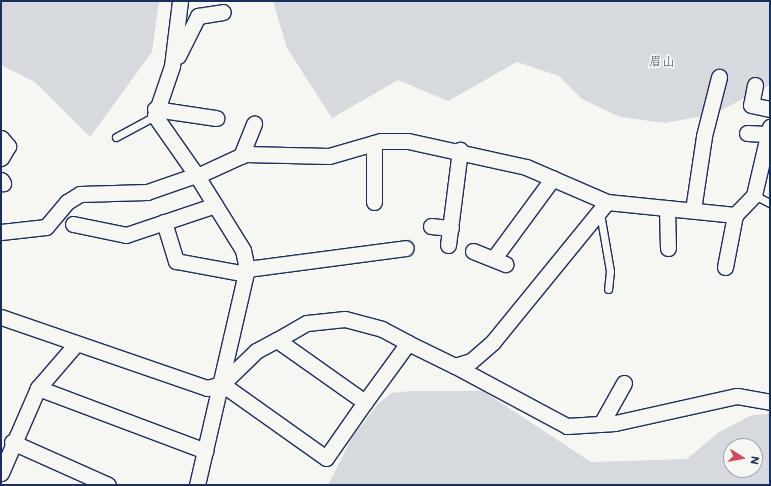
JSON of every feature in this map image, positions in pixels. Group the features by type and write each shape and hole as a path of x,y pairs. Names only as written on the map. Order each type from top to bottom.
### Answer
{"street":[{"path":"168,76 180,1"},
{"path":"155,113 168,76 198,16 223,12"},
{"path":"693,210 704,136 719,77"},
{"path":"754,85 751,105 770,109"},
{"path":"155,113 216,118"},
{"path":"155,113 243,250 246,271 222,384 197,485"},
{"path":"241,156 254,124"},
{"path":"725,267 735,215 754,195 769,131 747,133"},
{"path":"1,138 8,146 1,158"},
{"path":"1,232 46,227 67,202 80,194 147,192 196,175 241,156 329,156 374,143 408,141 460,150 553,178 603,206 667,208 735,215"},
{"path":"374,143 374,202"},
{"path":"448,245 460,150"},
{"path":"473,251 500,261 553,178"},
{"path":"73,224 126,236 215,205"},
{"path":"455,366 472,361 493,342 603,206"},
{"path":"667,208 668,248"},
{"path":"164,222 176,261 246,271 406,248"},
{"path":"431,226 451,228"},
{"path":"1,317 75,345 207,388 222,384 256,351 307,323 345,319 382,329 567,426 601,424 737,396 770,396"},
{"path":"277,340 365,402"},
{"path":"222,384 326,458 408,343"},
{"path":"1,473 12,442 38,388 75,345"},
{"path":"601,424 624,383"},
{"path":"38,388 206,451"},
{"path":"737,396 770,402"},
{"path":"12,442 108,485"}],"lane":[{"path":"116,137 155,113"},
{"path":"754,195 770,203"},
{"path":"603,206 610,271 608,289"}],"green space":[{"path":"1,1 159,1 152,52 90,137 35,82 1,65"},
{"name":"眉山","path":"273,1 770,1 770,85 714,114 665,123 620,117 582,99 559,76 517,62 448,101 398,80 332,118 287,48"},
{"path":"412,391 483,391 591,462 687,459 719,432 752,415 770,414 770,485 328,485 352,438 378,404 391,393"}]}
